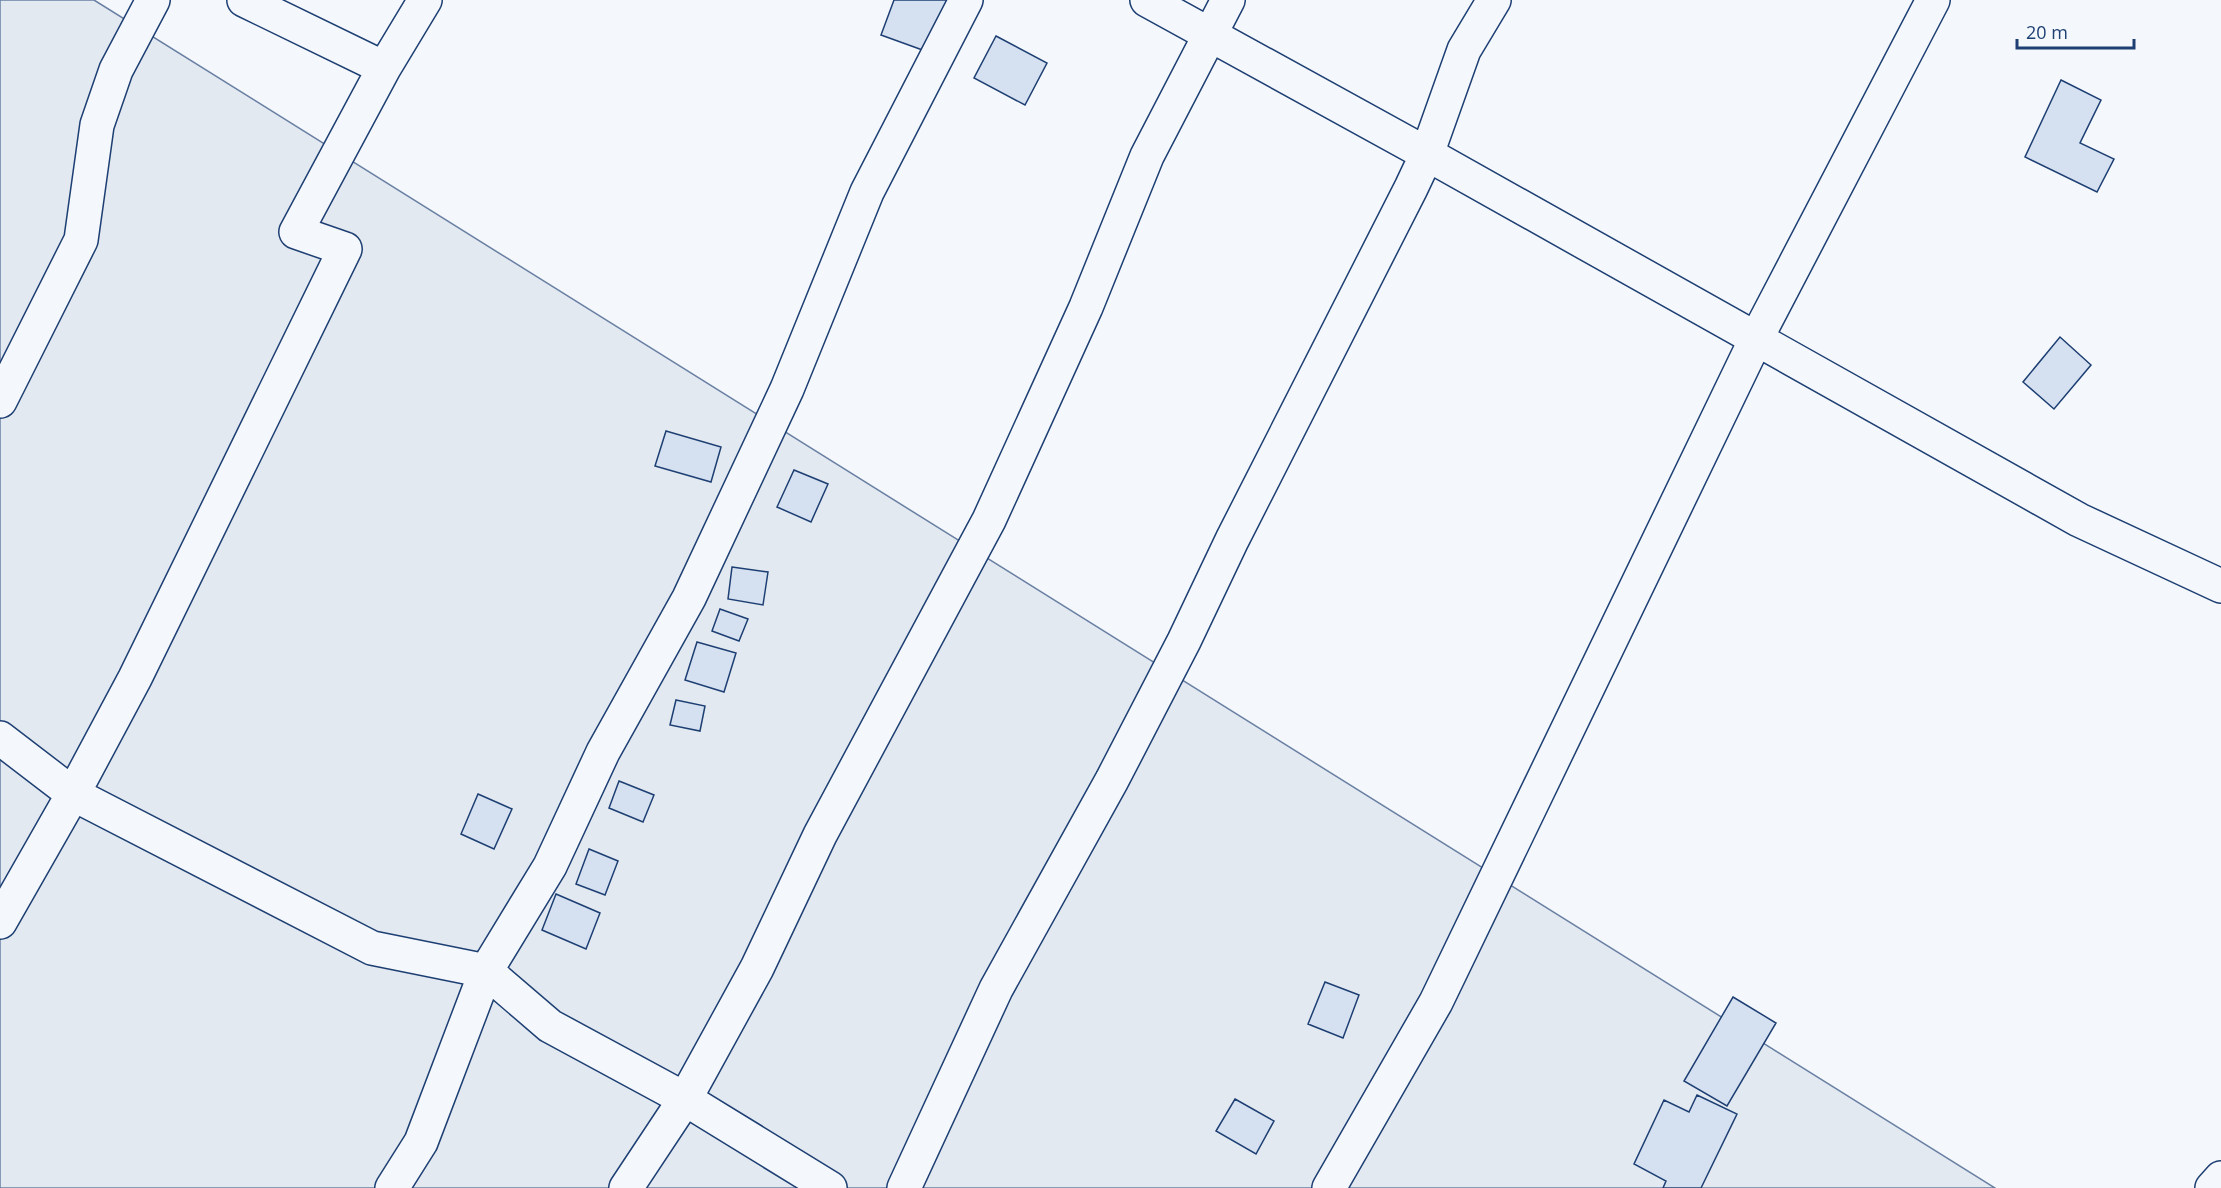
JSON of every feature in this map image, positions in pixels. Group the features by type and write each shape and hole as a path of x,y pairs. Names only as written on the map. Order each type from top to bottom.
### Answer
{"street":[{"path":"0,401 81,240 97,125 116,70 153,0"},
{"path":"244,0 384,68"},
{"path":"0,922 73,794 212,526 345,249 296,232 384,68 425,0"},
{"path":"392,1188 421,1142 486,971 550,866 603,752 689,598 787,389 867,192 966,0"},
{"path":"1147,0 1212,34 2079,520 2221,586"},
{"path":"626,1188 685,1099 757,968 820,835 989,520 1086,307 1147,156 1228,0"},
{"path":"904,1188 996,989 1112,780 1427,154 1464,50 1494,0"},
{"path":"1329,1188 1436,1002 1756,339 1933,0"},
{"path":"0,738 73,794 260,888 372,948 486,971 550,1026 685,1099 830,1188"},
{"path":"2212,1188 2221,1178"}],"shaded area":[{"path":"0,0 94,0 1995,1188 0,1188"}],"building":[{"path":"894,0 947,0 928,52 881,35"},
{"path":"996,36 1047,63 1025,105 974,78"},
{"path":"2061,80 2101,100 2080,143 2114,159 2097,192 2025,157"},
{"path":"2060,337 2091,365 2054,409 2023,382"},
{"path":"666,431 721,447 711,482 655,466"},
{"path":"794,470 828,484 811,522 777,507"},
{"path":"732,567 768,572 763,605 728,599"},
{"path":"720,609 748,619 739,641 712,631"},
{"path":"697,642 736,653 724,692 685,680"},
{"path":"676,700 705,706 700,731 670,725"},
{"path":"619,781 654,795 643,822 609,808"},
{"path":"478,794 512,809 494,849 461,834"},
{"path":"589,849 618,861 605,895 576,884"},
{"path":"556,894 600,913 586,949 542,930"},
{"path":"1325,982 1359,995 1343,1038 1308,1024"},
{"path":"1733,997 1776,1023 1727,1106 1684,1081"},
{"path":"1697,1095 1737,1114 1701,1188 1663,1188 1666,1181 1634,1164 1664,1100 1689,1112"},
{"path":"1235,1099 1274,1121 1256,1154 1216,1131"}]}
